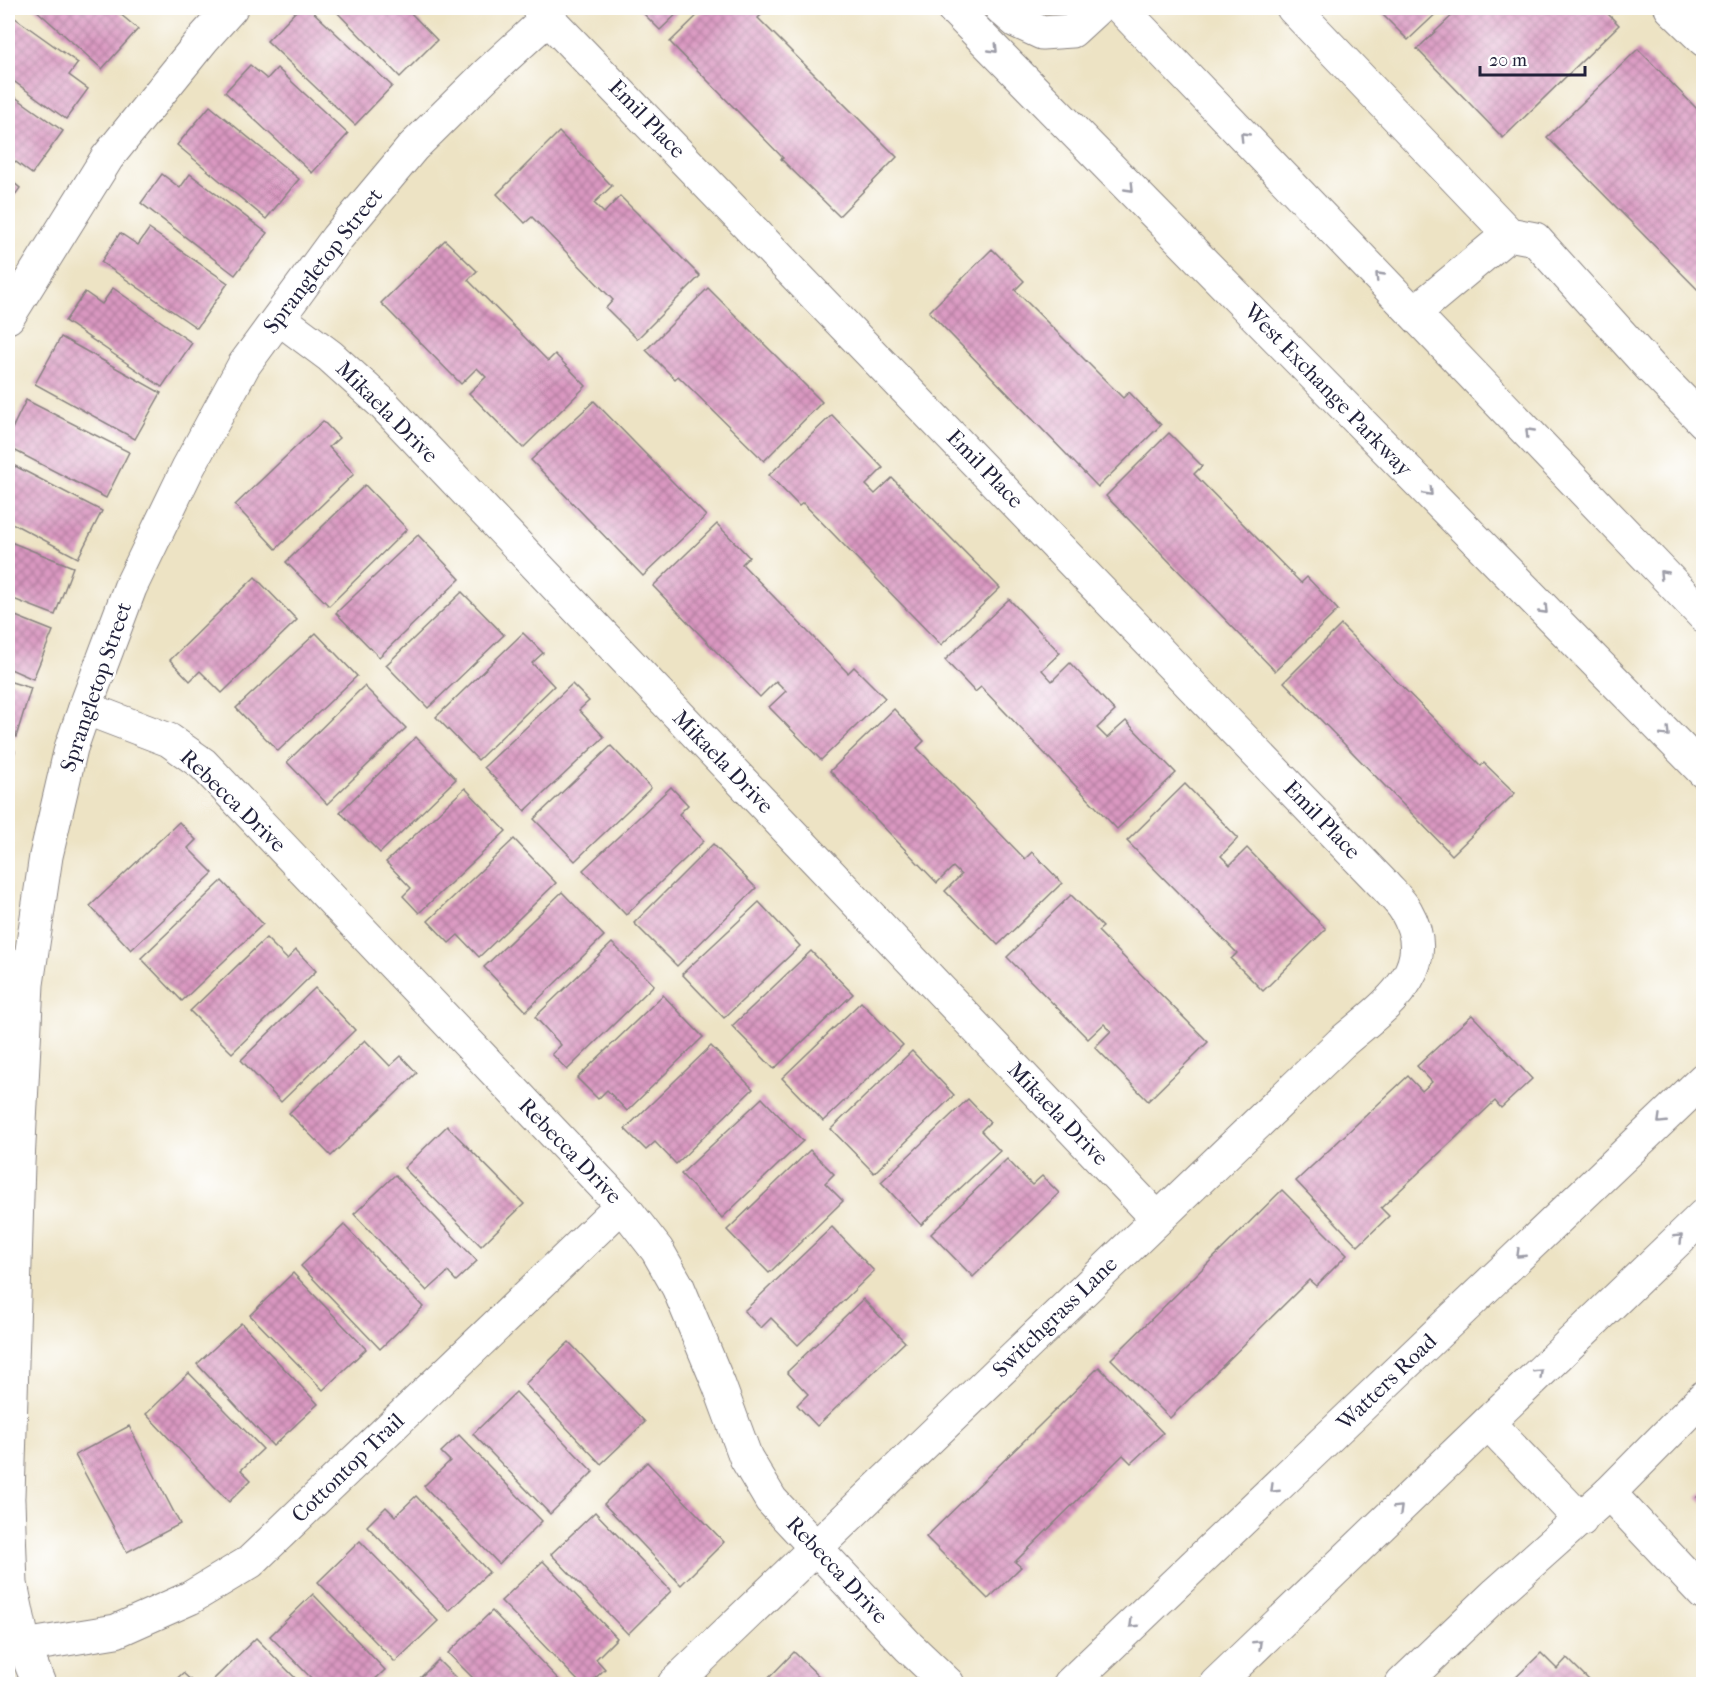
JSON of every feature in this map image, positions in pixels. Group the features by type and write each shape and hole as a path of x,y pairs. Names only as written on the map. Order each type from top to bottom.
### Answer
{"street":[{"path":"8,317 107,158 231,8"},
{"name":"West Exchange Parkway","path":"953,8 1704,772"},
{"path":"1001,8 1017,21 1042,33 1072,31 1097,8"},
{"path":"1121,8 1704,616"},
{"path":"1293,8 1509,234 1535,239 1651,368 1704,422"},
{"path":"1671,8 1704,40"},
{"name":"Sprangletop Street","path":"8,1496 9,1390 27,984 46,856 71,748 85,708 130,588 188,468 244,364 337,238 413,147 487,74 543,13"},
{"name":"Emil Place","path":"543,13 1385,886 1406,911 1418,941"},
{"path":"1414,313 1509,234"},
{"name":"Mikaela Drive","path":"279,318 330,356 382,403 1157,1218"},
{"name":"Rebecca Drive","path":"85,708 169,740 202,764 622,1205 657,1250 678,1287 719,1385 746,1458 771,1500 908,1646 948,1684"},
{"name":"Switchgrass Lane","path":"674,1684 1157,1218 1341,1043 1397,994 1414,969 1418,941"},
{"name":"Watters Road","path":"1070,1684 1704,1079"},
{"name":"Cottontop Trail","path":"24,1646 116,1631 190,1598 250,1562 622,1205"},
{"path":"1216,1684 1704,1215"},
{"path":"1402,1684 1497,1593 1610,1493 1704,1397"},
{"path":"1488,1423 1581,1520"},
{"path":"1610,1493 1704,1594"},
{"path":"8,1501 11,1584 24,1646 39,1684"}],"building":[{"path":"34,8 113,8 138,29 102,69"},
{"path":"299,8 309,8 392,86 355,125 267,41"},
{"path":"333,8 406,8 437,40 400,77"},
{"path":"638,8 683,8 660,30"},
{"path":"705,8 762,8 765,11 758,18 897,157 839,216 781,159 783,158 670,42"},
{"path":"1376,8 1442,8 1408,40"},
{"path":"1460,8 1602,8 1619,25 1503,138 1417,49"},
{"path":"8,13 78,63 69,75 88,89 66,119 8,77"},
{"path":"1638,49 1704,116 1704,296 1547,137"},
{"path":"250,65 267,79 277,68 348,134 312,173 225,92"},
{"path":"8,92 63,131 32,174 8,156"},
{"path":"210,106 299,179 266,219 177,145"},
{"path":"559,132 612,186 594,203 604,213 620,196 700,276 637,339 606,308 613,300 532,217 525,223 497,194"},
{"path":"162,174 180,188 190,174 267,233 235,275 141,203"},
{"path":"8,178 20,188 8,205"},
{"path":"149,229 228,283 197,328 101,262 120,233 138,245"},
{"path":"445,240 477,271 468,280 548,361 555,354 586,386 523,448 469,393 486,377 477,368 461,384 381,303"},
{"path":"992,249 1024,281 1015,290 1123,398 1129,392 1161,425 1098,487 929,312"},
{"path":"113,288 192,343 162,387 65,321 85,292 102,304"},
{"path":"708,288 822,402 764,461 678,376 675,379 646,350"},
{"path":"61,337 161,393 135,439 35,384"},
{"path":"26,400 129,452 106,498 8,447 8,437"},
{"path":"594,401 706,516 643,576 531,460"},
{"path":"832,415 883,468 866,485 875,494 892,478 1000,588 941,645 803,503 799,506 769,475"},
{"path":"323,421 339,438 329,447 354,474 276,549 235,505"},
{"path":"1169,433 1202,466 1194,474 1301,583 1307,577 1338,610 1275,671 1106,496"},
{"path":"15,466 102,511 78,558 8,521 8,482"},
{"path":"365,485 407,529 329,606 286,562"},
{"path":"717,524 749,557 742,564 848,673 854,667 885,698 821,760 769,707 786,691 776,681 760,697 653,586"},
{"path":"418,535 460,579 379,657 336,613"},
{"path":"8,541 73,567 55,615 8,597"},
{"path":"255,577 297,620 222,693 200,671 190,681 170,660"},
{"path":"462,592 504,635 428,708 386,665"},
{"path":"1009,599 1060,653 1042,670 1052,681 1070,663 1115,711 1097,728 1107,738 1126,721 1176,773 1117,829 981,687 975,692 945,660"},
{"path":"8,613 53,631 33,679 8,668"},
{"path":"1341,625 1481,766 1484,763 1515,793 1452,855 1284,682"},
{"path":"316,633 357,676 278,751 236,708"},
{"path":"523,633 543,653 532,663 554,686 478,760 436,717"},
{"path":"8,681 31,688 16,737 8,734"},
{"path":"572,684 589,701 579,710 604,737 525,811 484,767"},
{"path":"364,686 406,728 327,804 287,762"},
{"path":"894,709 924,741 917,748 1025,859 1032,852 1062,883 998,945 945,891 961,875 953,867 937,883 830,771"},
{"path":"416,737 456,779 380,853 340,812"},
{"path":"611,746 651,788 575,861 534,819"},
{"path":"8,749 15,751 8,778"},
{"path":"1185,784 1238,838 1221,856 1230,865 1247,848 1326,929 1263,991 1231,959 1237,953 1127,841"},
{"path":"671,787 688,805 679,814 704,841 626,915 583,870"},
{"path":"465,788 506,831 419,913 403,896 411,888 386,862"},
{"path":"179,822 196,840 188,848 213,873 131,950 90,906"},
{"path":"514,839 556,883 479,957 458,935 449,943 428,921"},
{"path":"713,844 756,888 677,966 634,923"},
{"path":"222,881 263,924 182,1001 141,958"},
{"path":"562,892 604,936 526,1011 484,967"},
{"path":"1071,895 1103,927 1098,931 1208,1042 1148,1101 1095,1047 1111,1031 1104,1024 1088,1039 1007,957"},
{"path":"759,902 800,946 724,1018 682,974"},
{"path":"266,938 287,959 296,950 316,971 232,1053 190,1011"},
{"path":"612,943 654,985 567,1070 552,1054 561,1045 535,1017"},
{"path":"811,951 853,994 774,1069 732,1026"},
{"path":"315,988 355,1030 281,1102 241,1060"},
{"path":"663,995 703,1037 627,1111 607,1090 598,1099 577,1078"},
{"path":"861,1002 903,1045 823,1121 782,1078"},
{"path":"1472,1015 1532,1079 1501,1108 1495,1101 1381,1208 1389,1216 1358,1246 1296,1181 1408,1076 1422,1091 1432,1082 1417,1066"},
{"path":"365,1040 390,1066 401,1056 417,1073 331,1156 289,1113"},
{"path":"711,1046 753,1089 676,1164 655,1142 646,1150 625,1129"},
{"path":"912,1051 954,1095 874,1173 831,1129"},
{"path":"762,1098 803,1141 722,1218 681,1174"},
{"path":"968,1099 990,1122 981,1131 1000,1151 921,1225 881,1182"},
{"path":"447,1126 524,1204 481,1246 404,1168"},
{"path":"810,1150 834,1174 825,1183 843,1201 769,1273 727,1230"},
{"path":"1007,1159 1032,1185 1042,1176 1059,1193 973,1277 931,1234"},
{"path":"395,1175 477,1261 456,1281 448,1272 427,1291 354,1214"},
{"path":"1282,1190 1347,1255 1316,1286 1309,1280 1170,1418 1111,1359"},
{"path":"344,1225 423,1307 380,1349 301,1266"},
{"path":"832,1227 874,1271 798,1345 771,1318 761,1328 744,1311"},
{"path":"293,1273 366,1349 323,1390 250,1315"},
{"path":"863,1299 905,1342 817,1426 797,1405 808,1394 787,1372"},
{"path":"241,1323 318,1404 273,1446 197,1364"},
{"path":"569,1342 645,1422 601,1464 525,1384"},
{"path":"1099,1367 1163,1433 1131,1463 1123,1455 1015,1562 1021,1567 988,1599 926,1537"},
{"path":"189,1373 263,1449 241,1470 251,1480 229,1502 146,1414"},
{"path":"516,1392 593,1472 550,1514 473,1434"},
{"path":"129,1426 180,1524 127,1552 75,1455"},
{"path":"459,1435 542,1521 499,1564 424,1486 450,1461 441,1452"},
{"path":"647,1462 724,1542 681,1585 604,1504"},
{"path":"1704,1491 1704,1503 1697,1497"},
{"path":"416,1496 489,1572 449,1611 367,1526 386,1507 395,1516"},
{"path":"595,1512 671,1591 628,1634 551,1554"},
{"path":"360,1541 438,1621 395,1662 318,1582"},
{"path":"543,1561 617,1638 596,1659 605,1669 589,1684 581,1684 501,1601"},
{"path":"313,1594 385,1670 370,1684 317,1684 270,1636"},
{"path":"492,1611 563,1684 479,1684 448,1653"},
{"path":"256,1638 301,1684 218,1684 213,1680"},
{"path":"794,1652 827,1684 763,1684"},
{"path":"1541,1653 1557,1669 1567,1658 1593,1684 1509,1684"},
{"path":"438,1660 462,1684 414,1684"},
{"path":"183,1673 195,1684 171,1684"}]}
